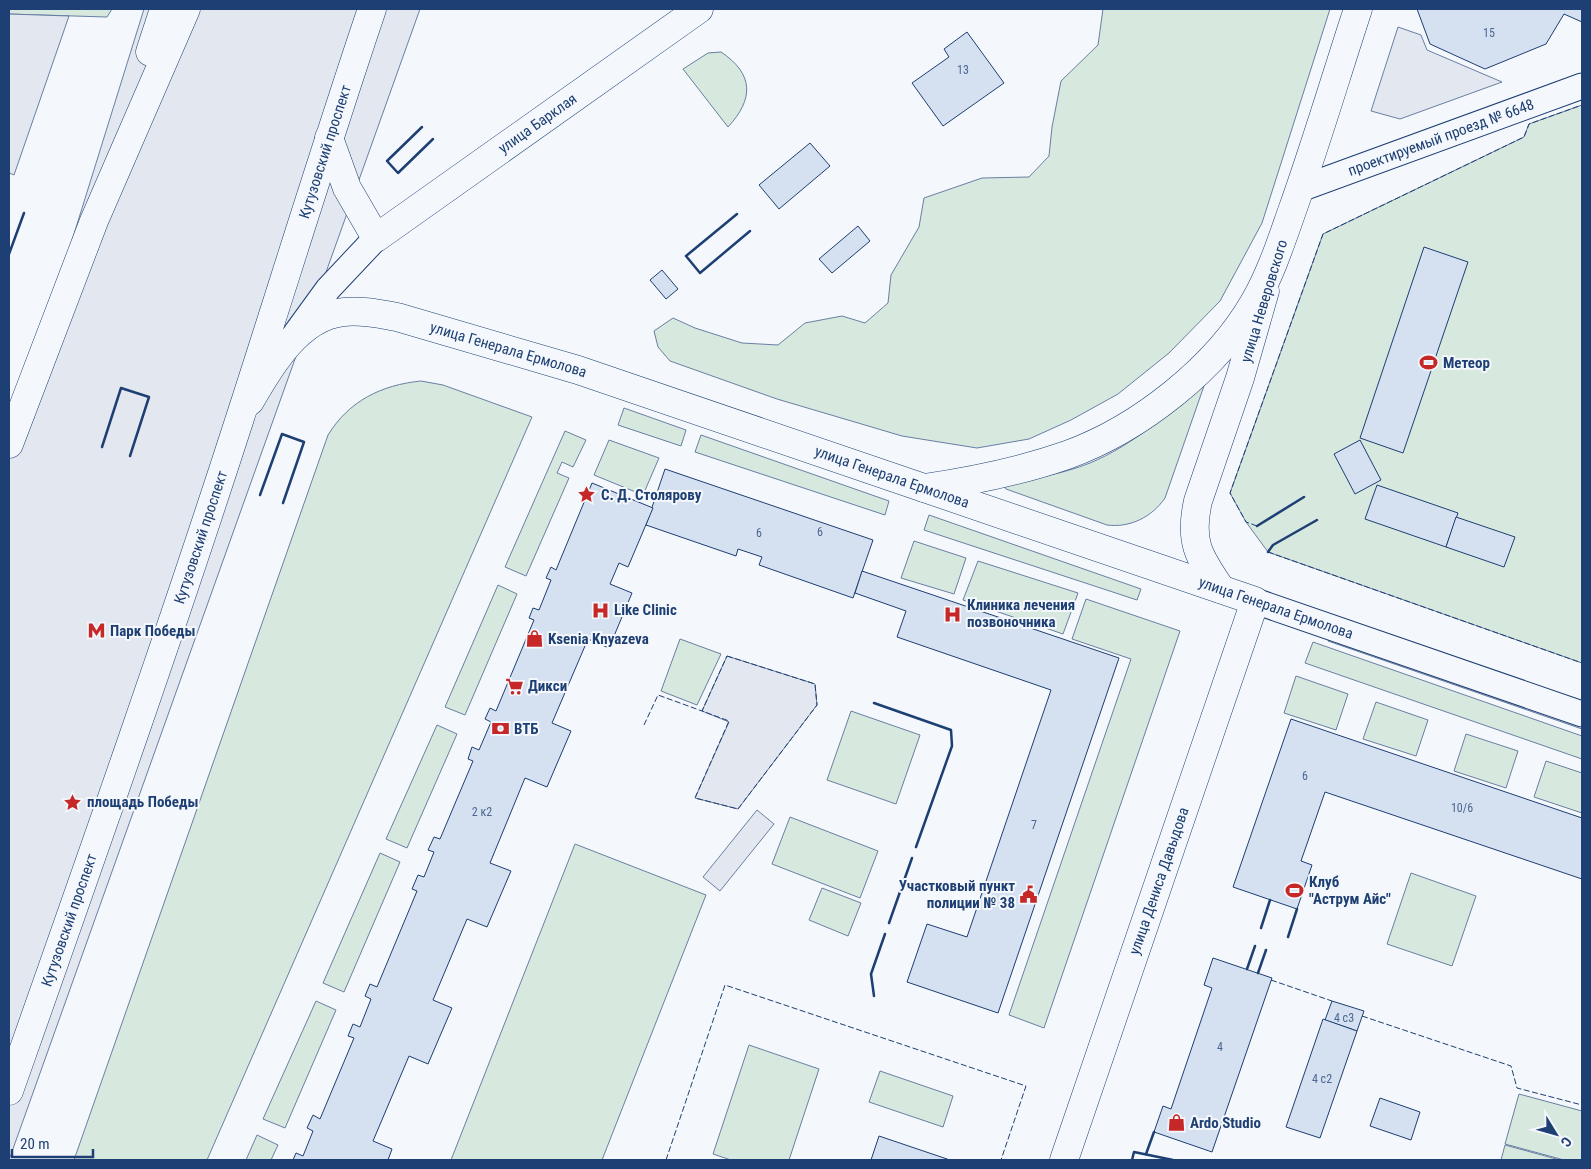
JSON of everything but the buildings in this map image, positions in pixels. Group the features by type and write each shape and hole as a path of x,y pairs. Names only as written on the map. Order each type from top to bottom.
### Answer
{"main road":[{"path":"9,444 94,221 164,9"},
{"path":"94,221 186,9"},
{"name":"Кутузовский проспект","path":"9,1091 89,864 240,420 372,9"},
{"name":"улица Барклая","path":"376,238 699,9"},
{"name":"улица Неверовского","path":"1221,588 1202,561 1194,541 1194,520 1198,501 1240,378 1272,269 1358,9"},
{"path":"329,138 347,188 376,238"},
{"path":"924,488 957,483 1068,454 1107,437 1138,418 1170,397 1209,360 1232,334 1254,303 1272,269"},
{"name":"улица Генерала Ермолова","path":"240,420 263,379 287,345 304,330 324,317 343,312 368,312 397,316 578,370 1221,588 1255,602"},
{"name":"улица Дениса Давыдова","path":"1064,1160 1255,602"}],"street":[{"name":"проектируемый проезд № 6648","path":"1300,189 1582,86"},
{"path":"287,345 328,289 376,238"},
{"name":"улица Генерала Ермолова","path":"1255,602 1582,714"}],"shaded area":[{"path":"9,9 112,9 107,17 9,14"},
{"name":"площадь Победы","path":"144,9 420,9 9,1160 9,443"},
{"path":"1103,9 1330,9 1262,223 1220,301 1169,353 1118,394 1071,420 1029,439 977,448 902,436 777,399 670,361 658,347 654,331 673,318 695,328 742,343 778,345 805,323 842,316 865,323 888,303 891,275 919,227 924,198 982,178 1029,177 1049,156 1052,127 1061,81 1098,45"},
{"path":"9,14 69,16 14,175 9,173"},
{"path":"1398,27 1421,35 1427,50 1502,82 1400,119 1371,111"},
{"path":"721,52 740,69 747,87 743,107 728,127 683,69 708,53"},
{"name":"Метеор","path":"1582,105 1582,663 1268,552 1246,522 1230,493 1323,234 1524,137 1529,124"},
{"path":"421,381 443,385 532,417 207,1160 74,1160 328,435 346,413 367,397 393,386"},
{"path":"1205,383 1165,498 1154,511 1140,520 1124,525 1107,525 1006,489 1004,486 1005,483 1069,470 1106,456 1150,428"},
{"path":"624,408 686,430 681,446 618,425"},
{"path":"565,431 586,440 573,467 562,462 557,473 569,478 526,576 505,567"},
{"path":"701,435 889,501 885,515 695,452"},
{"path":"609,440 659,458 643,495 594,475"},
{"path":"929,515 1141,589 1137,600 924,530"},
{"path":"914,541 966,558 954,594 901,578"},
{"path":"978,561 1078,593 1063,634 963,600"},
{"path":"498,585 517,594 465,715 445,707"},
{"path":"1086,599 1180,631 1044,1028 1009,1015 1131,659 1072,639"},
{"path":"1330,633 1582,720 1582,729 1328,641"},
{"path":"680,639 721,654 697,705 661,691"},
{"path":"1313,642 1582,736 1582,759 1305,663"},
{"path":"727,656 815,684 817,705 738,809 695,798 729,722 702,711"},
{"path":"1296,676 1348,694 1336,730 1284,713"},
{"path":"1376,702 1428,720 1416,756 1363,739"},
{"path":"851,711 920,735 896,804 827,780"},
{"path":"437,725 457,734 407,848 386,839"},
{"path":"1466,734 1518,751 1506,788 1454,771"},
{"path":"1546,761 1582,773 1582,813 1534,797"},
{"path":"757,810 774,824 720,891 703,877"},
{"path":"790,817 878,851 860,898 772,864"},
{"path":"575,844 706,895 602,1160 451,1160"},
{"path":"380,853 400,862 344,992 323,983"},
{"path":"1411,873 1476,896 1452,966 1387,944"},
{"path":"822,888 861,903 848,936 809,920"},
{"path":"316,1001 336,1010 285,1128 263,1119"},
{"path":"749,1045 819,1069 789,1160 731,1160 713,1154"},
{"path":"880,1071 953,1096 943,1127 869,1102"},
{"path":"1519,1094 1582,1111 1582,1160 1564,1160 1505,1144"},
{"path":"257,1135 278,1145 271,1160 246,1160"},
{"path":"1505,1145 1560,1160 1501,1160"}],"fence":[{"path":"1257,526 1246,522 1230,493 1323,234 1524,137 1529,124 1582,105"},
{"path":"1268,552 1582,663"},
{"path":"727,656 815,684 817,705 738,809 695,798 729,721 702,711 727,656"},
{"path":"644,725 658,695 702,711"},
{"path":"1271,980 1332,1001"},
{"path":"666,1160 725,985 1026,1086 1001,1160"},
{"path":"1362,1016 1511,1066 1517,1088 1582,1105"}],"wall":[{"path":"422,127 387,161 398,173 433,139"},
{"path":"9,254 24,213"},
{"path":"737,214 686,256 700,273 750,231"},
{"path":"102,447 121,388 149,397 130,456"},
{"path":"260,495 282,434 304,442 283,503"},
{"path":"1257,526 1304,497"},
{"path":"1268,552 1273,545 1317,520"},
{"path":"874,703 951,730 952,746 916,847"},
{"path":"889,923 912,858"},
{"path":"1261,928 1270,900"},
{"path":"1288,937 1297,909"},
{"path":"874,996 871,974 885,934"},
{"path":"1247,969 1255,946"},
{"path":"1258,973 1266,950"},
{"path":"1146,1154 1154,1132"},
{"path":"1132,1160 1134,1152 1173,1160"}],"place":[{"name":"Метеор","path":"1429,363"},
{"name":"С. Д. Столярову","path":"587,495"},
{"name":"Like Clinic","path":"600,610"},
{"name":"Клиника лечения позвоночника","path":"953,614"},
{"name":"Парк Победы","path":"96,631"},
{"name":"Ksenia Knyazeva","path":"534,639"},
{"name":"Дикси","path":"514,686"},
{"name":"ВТБ","path":"500,729"},
{"name":"площадь Победы","path":"73,802"},
{"name":"Клуб \"Аструм Айс\"","path":"1295,891"},
{"name":"Участковый пункт полиции № 38","path":"1029,895"},
{"name":"Ardo Studio","path":"1176,1123"}]}
